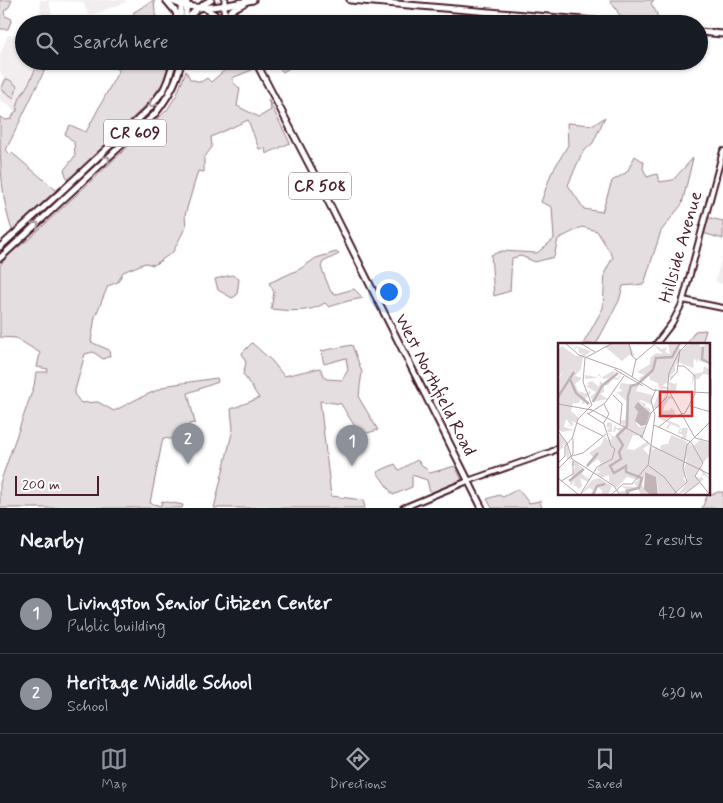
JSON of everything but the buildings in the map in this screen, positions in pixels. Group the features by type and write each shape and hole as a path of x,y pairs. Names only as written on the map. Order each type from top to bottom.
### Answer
{"main road":[{"path":"166,0 177,15"},
{"path":"170,0 200,8 215,15"},
{"path":"183,4 187,0"},
{"path":"191,15 211,0"},
{"path":"200,8 251,0"},
{"path":"228,15 231,10 251,0"},
{"path":"350,0 524,15"},
{"path":"708,33 723,34"},
{"name":"CR 609","path":"0,247 150,109 164,88 171,70"},
{"name":"CR 609","path":"0,258 154,115 170,93 179,70"},
{"name":"West Northfield Road","path":"260,70 482,508"}],"street":[{"name":"Hillside Avenue","path":"657,343 672,323 683,300 723,151"},
{"path":"683,300 723,308"},
{"path":"402,508 468,481 551,452 558,448"}],"shaded area":[{"path":"0,0 12,0 9,7 4,11 5,16 12,19 8,29 0,29"},
{"path":"40,0 125,0 126,2 89,15 83,2 49,1 52,15 41,15"},
{"path":"154,0 155,15 133,15 134,12"},
{"path":"610,0 654,0 651,3 657,15 620,15"},
{"path":"8,35 15,35 15,70 35,70 22,93 17,111 15,112 0,100 0,88 4,77 0,72 0,54"},
{"path":"35,70 45,70 6,150 56,190 13,233 3,191 0,117 6,120 11,119 17,111 20,99"},
{"path":"119,70 167,70 162,84 150,101 68,181 64,170 75,156 74,142 65,134 70,125 86,132"},
{"path":"225,70 252,70 232,78 233,82 240,89 237,106 259,117 271,110 268,99 290,143 266,154 265,148 259,149 248,120 211,137 212,147 204,158 204,172 198,171 185,215 186,226 173,252 154,265 145,263 123,272 118,282 108,286 95,317 91,342 109,350 110,356 103,359 93,352 85,354 74,394 81,403 98,402 114,411 169,385 217,378 218,382 188,393 195,423 189,424 186,441 163,438 150,503 161,506 162,501 183,505 182,508 0,508 0,483 34,386 36,372 47,372 48,369 37,367 40,353 16,338 0,337 0,265 167,110 177,94 186,71 190,79 201,82 207,78 211,82"},
{"path":"6,79 17,86 14,98 1,89"},
{"path":"605,117 593,143 582,153 568,185 584,209 602,212 612,181 627,172 635,156 644,162 643,168 647,177 657,174 660,182 673,180 693,158 682,204 661,231 644,284 623,286 619,301 597,343 584,343 603,308 605,272 613,257 597,231 582,227 558,239 554,257 535,262 521,256 512,258 510,291 494,296 491,255 502,251 537,253 554,239 552,207 541,202 551,174 568,145 567,123 594,125"},
{"path":"706,217 723,221 723,239 703,233"},
{"path":"336,252 339,254 323,262 321,267 331,292 336,294 354,289 363,298 329,307 325,303 306,310 271,309 274,292 269,283 300,269 316,258"},
{"path":"723,253 723,284 715,282"},
{"path":"232,275 239,279 237,295 232,298 218,290 215,279"},
{"path":"706,330 702,343 688,343 695,331"},
{"path":"252,343 272,361 284,376 320,368 326,379 342,380 348,370 346,358 324,364 321,351 352,345 362,372 359,398 378,430 360,435 341,404 320,401 331,496 363,500 365,508 214,508 233,429 231,409 259,398 243,374 246,363 242,353"},
{"path":"417,460 430,473 455,466 462,480 430,493 427,480 412,475 412,487 393,495 377,472 395,464 399,470"},
{"path":"518,489 529,503 540,501 542,508 492,508 487,499 499,495 503,497"},
{"path":"723,492 723,508 702,508 707,496"}],"place":[{"name":"Heritage Middle School","path":"188,464"},
{"name":"Livingston Senior Citizen Center","path":"352,466"}]}
